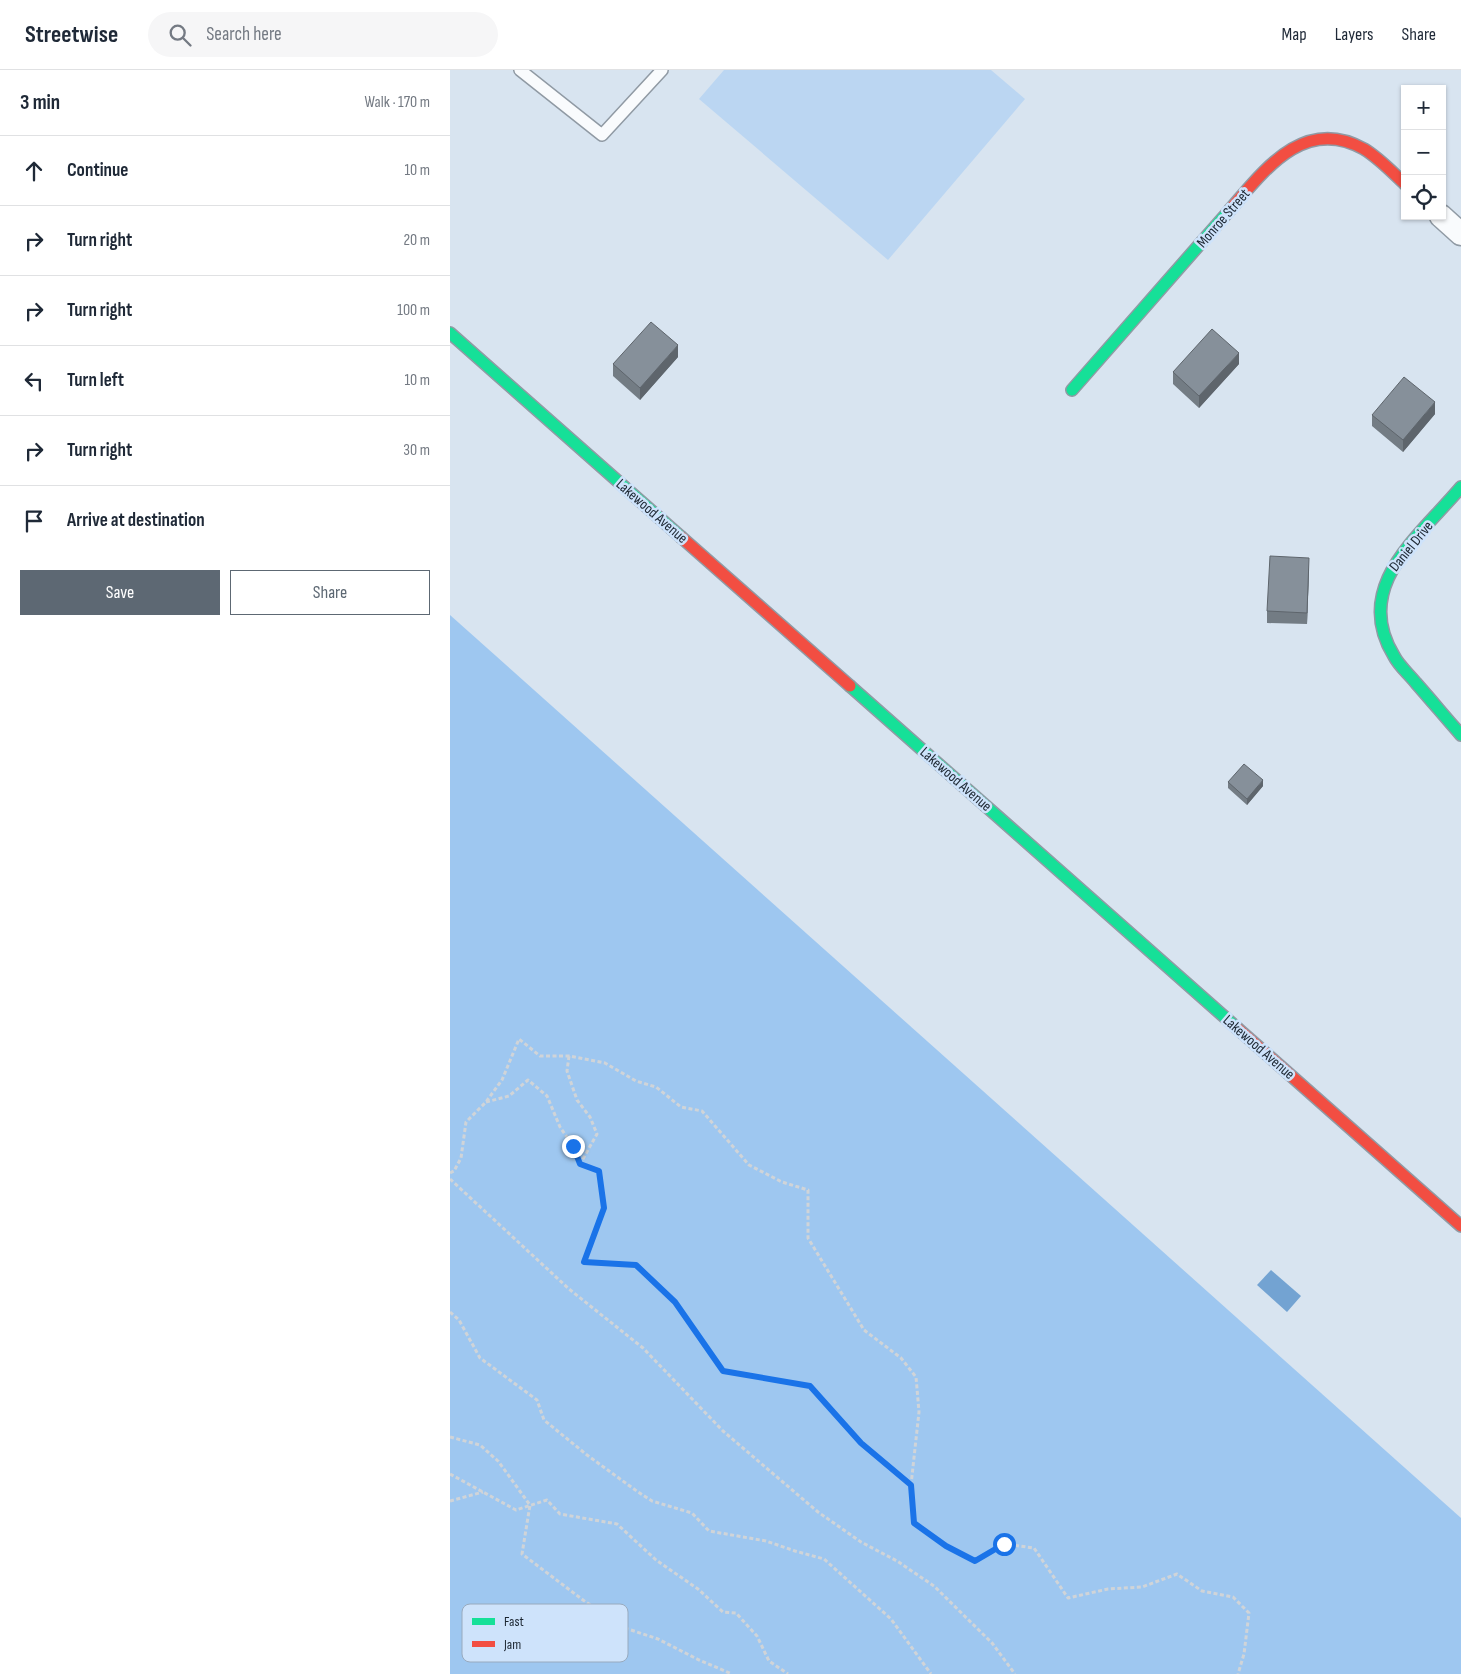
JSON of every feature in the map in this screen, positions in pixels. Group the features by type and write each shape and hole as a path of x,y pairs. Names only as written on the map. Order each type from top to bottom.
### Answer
{"street":[{"name":"Monroe Street","path":"1072,390 1281,154 1294,146 1308,141 1322,139 1350,143 1374,157 1401,181"},
{"path":"1445,220 1461,234"},
{"name":"Lakewood Avenue","path":"450,333 1461,1226"},
{"name":"Daniel Drive","path":"1461,487 1400,556 1390,570 1380,600 1379,615 1386,644 1394,657 1461,735"}],"lane":[{"path":"520,70 602,135 661,70"}],"path":[{"path":"450,1173 454,1171 461,1158 466,1122 486,1102 502,1080 519,1039 540,1056 569,1056 605,1063 636,1081 656,1087 681,1107 702,1111 749,1165 782,1182 808,1190 808,1238 864,1330 901,1358 916,1377 919,1412 911,1485 914,1523 938,1540 975,1561 1004,1544 1034,1548 1068,1598 1108,1589 1142,1587 1177,1574 1202,1591 1233,1597 1249,1613 1244,1654 1238,1674"},
{"path":"569,1056 567,1071 577,1100 590,1117 597,1134 580,1164"},
{"path":"486,1102 509,1096 528,1080 547,1096 560,1127 573,1146 580,1164 599,1171 604,1208 584,1262 636,1265 675,1302 723,1371 810,1386 861,1443 911,1485"},
{"path":"450,1179 569,1289 643,1348 723,1431 818,1512 861,1542 897,1561 934,1586 992,1643 1015,1674"},
{"path":"450,1312 459,1320 480,1358 537,1400 544,1420 586,1454 652,1501 692,1513 709,1531 766,1541 824,1559 891,1619 931,1674"},
{"path":"450,1437 480,1445 498,1462 530,1505 522,1554 589,1604"},
{"path":"450,1474 516,1510 547,1500 560,1514 616,1524 656,1560 698,1589 722,1612 736,1613 756,1636 769,1661 788,1674"},
{"path":"450,1501 483,1492"},
{"path":"628,1629 658,1639 732,1674"}],"shaded area":[{"path":"724,70 991,70 1025,99 888,260 699,99"},
{"path":"450,615 1461,1518 1461,1674 450,1674"},
{"path":"1271,1270 1301,1296 1287,1312 1257,1285"}],"building":[{"path":"651,322 678,345 640,388 613,364"},
{"path":"1212,329 1239,353 1199,396 1173,372"},
{"path":"1404,377 1435,402 1403,440 1372,415"},
{"path":"1270,556 1309,558 1307,613 1267,611"},
{"path":"1244,764 1263,780 1247,799 1228,782"}],"traffic: fast":[{"path":"1072,390 1228,212"},
{"path":"450,333 681,537"},
{"path":"1461,487 1410,544 1396,564 1385,585 1381,607 1383,631 1396,660 1461,735"},
{"path":"850,686 1237,1028"}],"traffic: jam":[{"path":"1228,212 1255,180 1286,153 1303,143 1322,139 1342,140 1364,149 1401,180"},
{"path":"681,537 850,686"},
{"path":"1237,1028 1461,1226"}],"route":[{"path":"573,1146 580,1164 599,1171 604,1208 584,1262 636,1265 675,1302 723,1371 810,1386 861,1443 911,1485 914,1523 946,1546 975,1561 1004,1544"}]}
